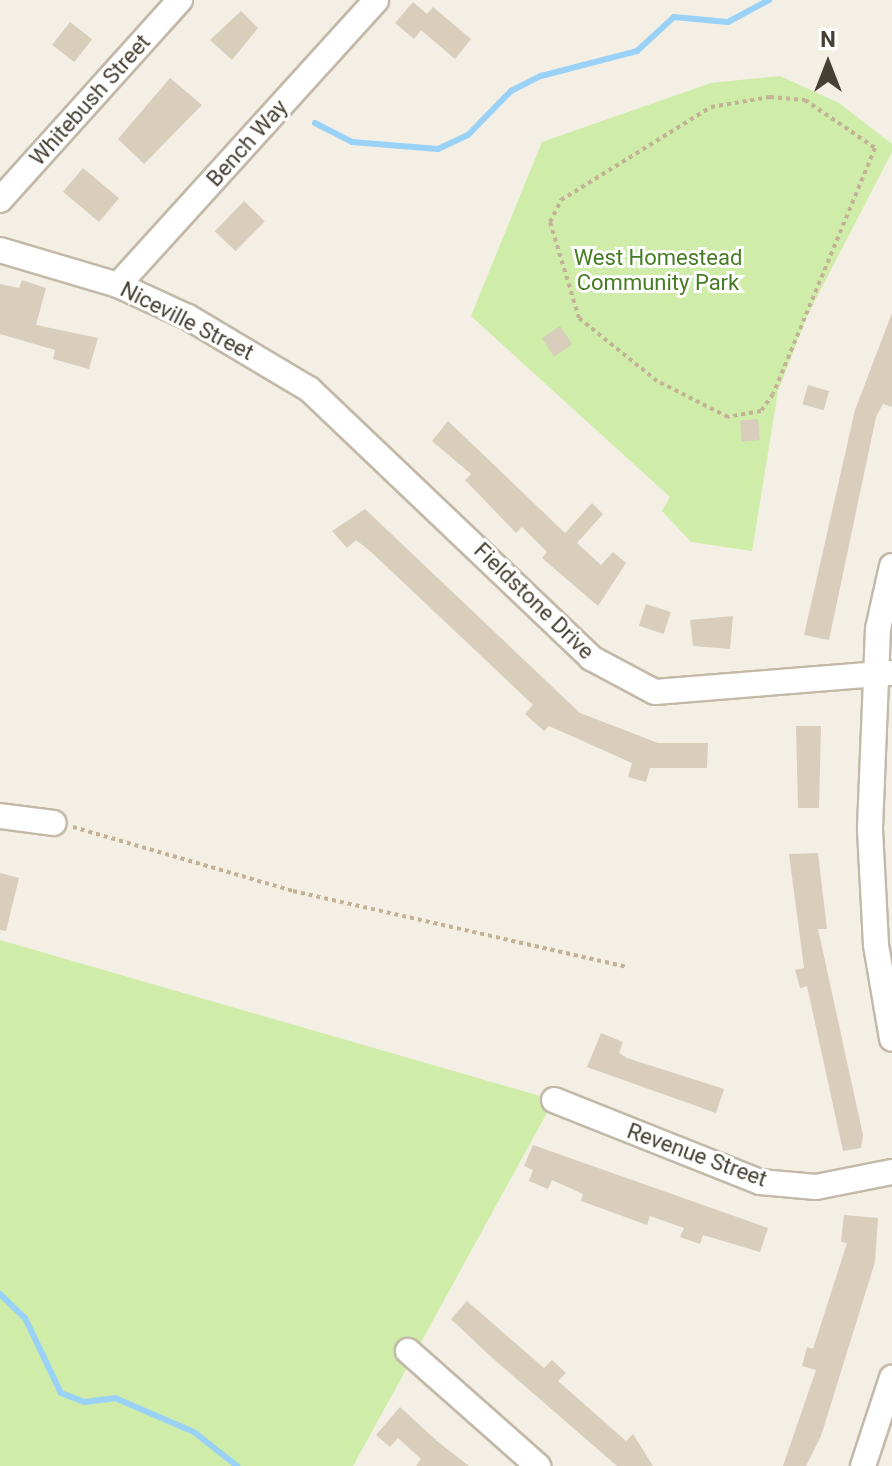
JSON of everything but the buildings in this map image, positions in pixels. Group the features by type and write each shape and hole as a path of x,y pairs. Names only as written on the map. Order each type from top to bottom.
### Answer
{"street":[{"name":"Whitebush Street","path":"0,200 180,0"},
{"name":"Bench Way","path":"118,285 376,0"},
{"name":"Niceville Street","path":"0,250 118,285 234,341 355,430"},
{"name":"Fieldstone Drive","path":"355,430 591,658 655,692 884,674"},
{"path":"892,566 871,880 892,1039"},
{"path":"0,816 54,823"},
{"name":"Revenue Street","path":"554,1100 760,1182 816,1187 892,1172"},
{"path":"408,1351 538,1466"},
{"path":"863,1466 892,1378"}],"path":[{"path":"770,97 805,100 875,148 773,394 747,417 700,405 599,340 579,318 557,260 550,222 561,200 711,107 770,97"},
{"path":"54,823 133,838 293,891 628,967"}],"green space":[{"name":"West Homestead Community Park","path":"780,76 839,103 892,144 892,152 807,316 778,391 752,551 691,542 662,511 670,497 471,316 542,142 711,83"},
{"path":"0,940 554,1100 353,1466 0,1466"}],"waterway":[{"path":"315,123 352,142 438,149 468,135 511,91 541,76 637,51 674,17 728,22 769,0"},
{"path":"0,1294 25,1318 61,1393 84,1402 115,1398 194,1432 237,1466"}]}
